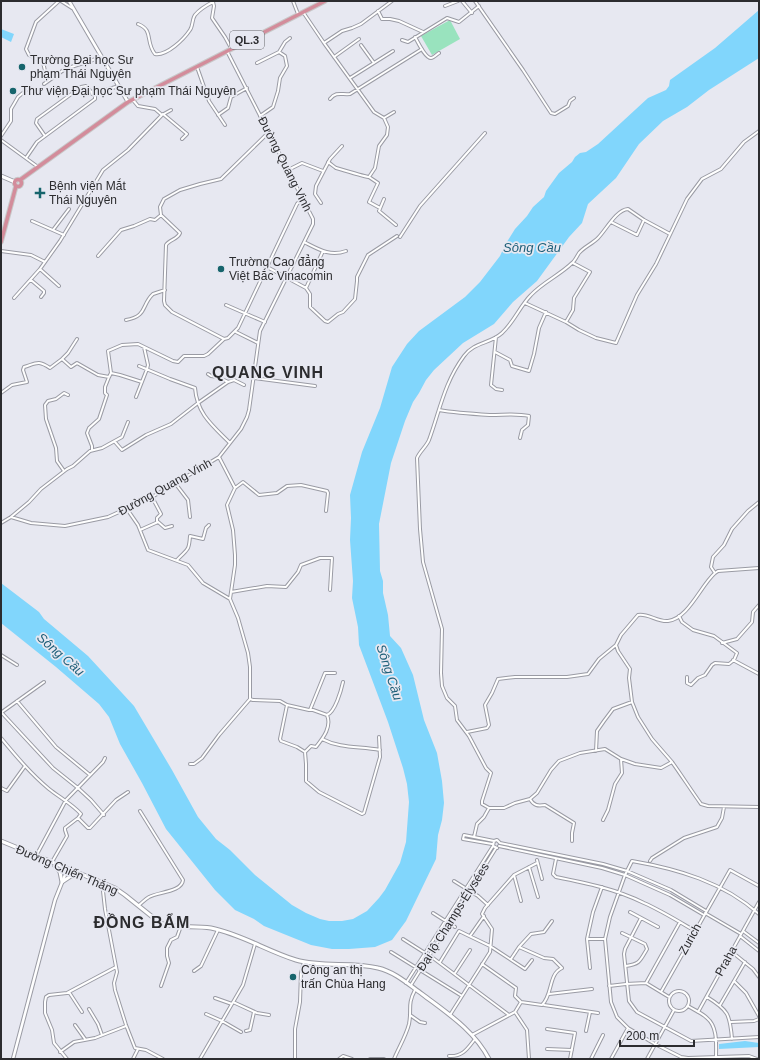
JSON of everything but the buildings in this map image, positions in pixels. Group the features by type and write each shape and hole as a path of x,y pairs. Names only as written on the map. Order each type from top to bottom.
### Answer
{"highway":[{"name":"QL.3","path":"1,242 15,184 20,184 20,180 128,102 325,1"}],"main road":[{"path":"1,176 15,184"},
{"name":"Đường Chiến Thắng","path":"1,841 52,864 102,882 120,892 160,923 166,925 196,926 218,930 304,962 377,967 391,972 411,985 415,990 450,1015 472,1035 489,1059"},
{"path":"52,864 60,872 62,882 71,876 78,874"}],"street":[{"path":"45,71 43,62 29,55 26,49 36,22 60,1 72,8"},
{"path":"69,1 128,102"},
{"path":"138,24 144,26 147,30 150,48 157,55 170,50 191,28 196,14 213,1"},
{"name":"Đường Quang Vinh","path":"11,517 31,524 65,526 108,517 127,509 152,497 219,457 241,429 247,417 260,332 313,224 313,219 246,88 225,37 212,18 214,6 213,1"},
{"path":"293,1 298,14"},
{"path":"324,44 342,31 361,24 392,1"},
{"path":"444,6 458,1"},
{"path":"462,1 472,13"},
{"path":"475,1 551,113 555,114 568,106 570,101 574,98"},
{"path":"402,40 408,42 446,18 459,22 479,6"},
{"path":"378,11 382,19 390,18 399,20 423,32"},
{"path":"303,12 324,44 374,112 384,118 388,127 387,134 379,146 374,168 369,177"},
{"path":"415,37 427,56 431,58 439,53"},
{"path":"257,63 279,52 284,42 290,38"},
{"path":"334,57 359,39"},
{"path":"361,45 374,63"},
{"path":"330,99 339,94 350,94 422,49"},
{"path":"350,78 393,50"},
{"path":"260,116 273,107 280,78 287,66 285,56 279,52"},
{"path":"44,84 65,69 102,57"},
{"path":"196,66 209,101 225,125"},
{"path":"26,158 35,144 94,100 95,96 86,86 83,85 37,119 36,123 45,136"},
{"path":"92,94 119,86"},
{"path":"1,136 11,121 11,109 18,97 30,87"},
{"path":"218,114 228,108 231,97 246,88"},
{"path":"133,100 138,106 155,109 163,114 187,134 182,139"},
{"path":"14,298 40,270 64,235 104,170 128,150 163,114 171,110"},
{"path":"384,118 394,112"},
{"path":"524,302 596,338 616,343 638,295 656,264 687,200 702,179 721,169 744,142 759,131"},
{"path":"224,339 167,308 164,303 166,246 168,242 180,233 161,215 160,207 164,199 180,190 221,178 269,132"},
{"path":"267,267 306,288 310,294 311,308 325,321 330,322 338,314 343,312 355,299 357,277 367,256 398,236 420,206 485,133"},
{"path":"1,140 38,167"},
{"path":"321,203 316,197 314,191 328,162 342,146"},
{"path":"328,162 337,168 369,177 378,183 369,202 380,208"},
{"path":"288,170 302,163 323,171"},
{"path":"92,450 87,433 99,419 107,395 104,393 106,391 111,373 108,354 110,350 122,345 138,344 178,362 184,356 204,356 208,354 224,339 236,332 297,204 303,198"},
{"path":"384,199 380,208 380,213 396,225"},
{"path":"670,234 626,208 611,222 598,238 579,254 573,263 539,288 524,302 514,320 502,333 476,345 465,355 448,382 428,442 418,458 420,529 423,562 442,629 442,686 446,698 455,706 457,720 483,760 486,768 491,773 482,804 489,808 504,808 530,799 537,793 551,770 559,761 580,753 605,749 621,759 659,768 672,762"},
{"path":"53,230 68,209"},
{"path":"98,256 119,231 150,219 156,220 161,215"},
{"path":"611,222 638,235 644,220"},
{"path":"32,221 64,235"},
{"path":"304,242 323,251 336,254 346,251"},
{"path":"1,251 31,255 45,262"},
{"path":"306,288 323,251"},
{"path":"566,322 573,310 574,298 590,272 573,263"},
{"path":"40,270 59,286"},
{"path":"31,280 44,291 41,297"},
{"path":"126,320 134,319 142,313 153,294 158,291 165,290"},
{"path":"226,305 265,322"},
{"path":"495,352 510,360 512,366 529,371 539,328 546,312"},
{"path":"236,332 258,343"},
{"path":"496,337 491,385 496,389 502,390"},
{"path":"1,393 12,385 27,382 23,370 24,367 43,363 50,368 68,353 77,339"},
{"path":"136,397 148,365 144,347"},
{"path":"62,359 71,367 77,363 98,375 109,377"},
{"path":"140,366 179,383 195,388 198,403 206,418 230,443"},
{"path":"111,373 142,382"},
{"path":"208,374 228,382"},
{"path":"254,378 315,386"},
{"path":"115,442 122,450 146,435 171,424 228,382 234,380 244,385"},
{"path":"64,471 57,460 56,448 45,414 45,405 48,401 56,399 64,393 68,395"},
{"path":"439,410 454,413 492,415 519,414 528,416 528,426 522,430 520,438"},
{"path":"1,523 11,517 29,502 41,489 92,450 102,448 115,442 123,436 128,422"},
{"path":"219,457 235,488"},
{"path":"190,764 194,764 202,758 219,735 250,699 250,667 248,652 238,618 230,599 235,555 233,530 227,506 235,488 243,482 259,495 277,493 287,486 303,485 328,493 326,511"},
{"path":"175,483 188,500 190,517"},
{"path":"152,497 161,514 157,520 158,522"},
{"path":"715,573 711,567 713,557 724,545 736,525 748,511 759,502"},
{"path":"127,509 140,530 148,550 188,564 203,583 230,599"},
{"path":"158,522 165,528 172,526"},
{"path":"140,530 158,522"},
{"path":"177,560 188,550 191,536 204,539 206,528 209,525"},
{"path":"231,592 267,586 286,587 302,564 320,558 330,557 332,558 330,590"},
{"path":"466,732 487,728 489,725 485,705 498,679 515,677 567,677 588,674 599,659 616,645 621,635 638,615 644,614 651,618 670,621 687,609 718,571 759,568"},
{"path":"722,643 736,639 752,622 753,612 759,606"},
{"path":"679,616 682,622 693,630 714,636 737,653 728,665 712,664 705,675 697,679 691,685 687,683 687,677"},
{"path":"616,645 618,651 630,669 629,678 632,702 639,719 652,739 682,774 689,788 701,804 724,807 759,807"},
{"path":"1,655 17,665"},
{"path":"733,660 759,674"},
{"path":"310,710 325,673 335,673"},
{"path":"44,682 1,713 52,768 78,788 104,815"},
{"path":"327,715 334,709 343,682"},
{"path":"250,699 280,701 287,705 313,710 327,715"},
{"path":"17,701 56,747 90,775"},
{"path":"596,750 597,732 613,709 632,702"},
{"path":"287,705 280,740 305,752"},
{"path":"327,715 329,721 328,727 322,739 316,747 311,746 305,752 306,782 319,792 362,814 364,813 380,761 379,737"},
{"path":"1,738 34,776 50,790 66,800 81,814 65,828 67,836 52,864"},
{"path":"322,739 341,746 380,750"},
{"path":"36,857 66,800 103,762 105,758"},
{"path":"603,820 608,810 615,784 622,773 621,759"},
{"path":"1,788 7,791 25,766"},
{"path":"78,818 89,828 104,815 116,800 128,792"},
{"path":"530,799 535,805 545,805 574,823 572,841"},
{"path":"650,861 652,858 684,838 717,827 722,818 724,807"},
{"path":"474,837 477,824 484,817 489,808"},
{"path":"138,906 149,897 179,888 184,880 140,811"},
{"name":"Đại lộ Champs-Élysées","path":"705,913 671,890 627,871 603,864 500,843 497,840 494,841 464,835 463,840 602,868 625,875 670,895 759,943"},
{"name":"Đại lộ Champs-Élysées","path":"406,983 493,845 494,841"},
{"name":"Đại lộ Champs-Élysées","path":"411,985 469,890 500,843"},
{"path":"556,859 553,874 556,877 602,887 643,902 695,930"},
{"path":"757,1059 749,1056 716,1058 681,1057 628,1028 617,1017 611,1002 605,939 610,917 625,875 632,861 691,874 720,887 759,914"},
{"path":"450,1015 490,952 492,929 482,914 488,905 514,875 537,862 542,879"},
{"path":"529,867 538,897"},
{"path":"13,1059 55,900 67,870"},
{"name":"Zurich","path":"661,992 730,870 759,886"},
{"path":"514,875 521,901"},
{"path":"454,881 469,890 488,905"},
{"path":"102,882 105,909 116,967 117,975 115,986 126,1026 135,1048 149,1051 163,1059"},
{"path":"590,968 587,939 593,912 602,887"},
{"name":"Praha","path":"698,1012 759,902"},
{"path":"630,912 658,926"},
{"path":"433,913 455,927"},
{"path":"470,936 484,916"},
{"path":"642,918 625,949 624,954 629,1001 637,1012 691,1042 759,1038"},
{"path":"511,959 519,947 533,933 544,932 552,921"},
{"path":"646,983 680,922"},
{"path":"161,986 169,964 166,956 167,948 171,940 177,937 181,926"},
{"path":"194,971 201,966 218,930"},
{"path":"440,962 459,930 490,946 525,969 532,960"},
{"path":"622,933 645,944 647,949 639,962 635,965 626,966"},
{"name":"Đại lộ Champs-Élysées","path":"741,934 759,951"},
{"path":"403,938 425,952"},
{"path":"587,939 605,939"},
{"path":"200,1059 244,983 255,944"},
{"path":"519,947 544,958 553,960 562,968 554,974 549,994 542,1004"},
{"path":"455,973 470,950"},
{"path":"390,952 462,996"},
{"path":"732,952 745,962 759,977"},
{"path":"429,955 509,1015"},
{"path":"295,1059 295,1029 300,1002 301,973 304,962"},
{"path":"720,1005 745,962"},
{"path":"482,964 516,988 515,996 522,1002 598,1013"},
{"path":"66,1059 54,1043 52,1030 45,1013 46,997 49,995 64,994 69,992 116,967"},
{"path":"734,981 746,993 759,1016"},
{"path":"609,986 646,983 669,997"},
{"path":"549,994 592,989"},
{"path":"394,1059 406,1033 410,1015 411,998 415,990"},
{"path":"681,991 688,997 688,1006 683,1011 674,1010 669,1003 669,997 674,992 681,991"},
{"path":"69,992 82,1012"},
{"path":"707,997 720,1005 726,1013 731,1022 732,1039"},
{"path":"215,998 254,1012 269,1015"},
{"path":"472,1035 514,1012 522,1002"},
{"path":"688,1006 707,1018 713,1024 716,1040 716,1058"},
{"path":"89,1008 102,1035"},
{"path":"647,1059 674,1010"},
{"path":"246,1031 250,1030 254,1012"},
{"path":"514,1012 526,1030 529,1059"},
{"path":"586,1031 590,1012"},
{"path":"206,1014 241,1032"},
{"path":"410,1015 425,1024"},
{"path":"731,1022 754,1021 759,1019"},
{"path":"75,1025 85,1039"},
{"path":"60,1052 71,1044 85,1039 95,1038 126,1026"},
{"path":"611,1059 628,1028"},
{"path":"547,1029 574,1033 570,1059"},
{"path":"591,1059 603,1035"},
{"path":"449,1056 462,1054 475,1039"},
{"path":"547,1048 572,1050"},
{"path":"133,1059 138,1049"},
{"path":"339,1059 343,1056 352,1059"},
{"path":"370,1059 384,1059"}],"green space":[{"path":"450,20 460,39 432,55 421,36"}],"water":[{"name":"Sông Cầu","path":"759,10 759,58 709,90 687,107 663,121 639,144 616,178 588,204 582,223 569,237 537,281 513,302 494,324 463,343 434,370 426,380 413,402 405,421 391,463 379,524 380,571 383,581 383,593 388,615 390,636 401,648 413,675 424,720 437,753 444,803 438,835 436,859 406,921 392,940 375,947 332,949 311,945 264,926 254,919 235,910 215,890 166,829 120,744 109,717 99,704 1,623 1,583 39,612 44,619 88,656 134,706 198,817 216,839 230,850 255,875 292,905 320,919 342,921 353,919 367,911 385,890 400,863 406,842 409,802 403,768 388,722 359,645 358,627 352,598 353,581 350,540 350,495 362,452 380,408 392,367 407,344 419,331 465,297 480,282 500,256 515,229 533,207 544,197 546,191 559,173 572,162 575,157 598,144 648,98 666,90 669,86 670,80 715,48"},
{"path":"1,29 14,34 11,42 1,37"},
{"path":"745,1041 759,1043 759,1047 719,1049 719,1044"}],"place":[{"name":"Trường Đại học Sư phạm Thái Nguyên","path":"22,67"},
{"name":"Thư viện Đại học Sư phạm Thái Nguyên","path":"13,91"},
{"name":"Bệnh viện Mắt Thái Nguyên","path":"40,193"},
{"name":"Trường Cao đẳng Việt Bắc Vinacomin","path":"221,269"},
{"name":"Công an thị trấn Chùa Hang","path":"293,977"}],"district":[{"name":"QUANG VINH","path":"268,372"},
{"name":"ĐỒNG BẨM","path":"142,922"}]}
